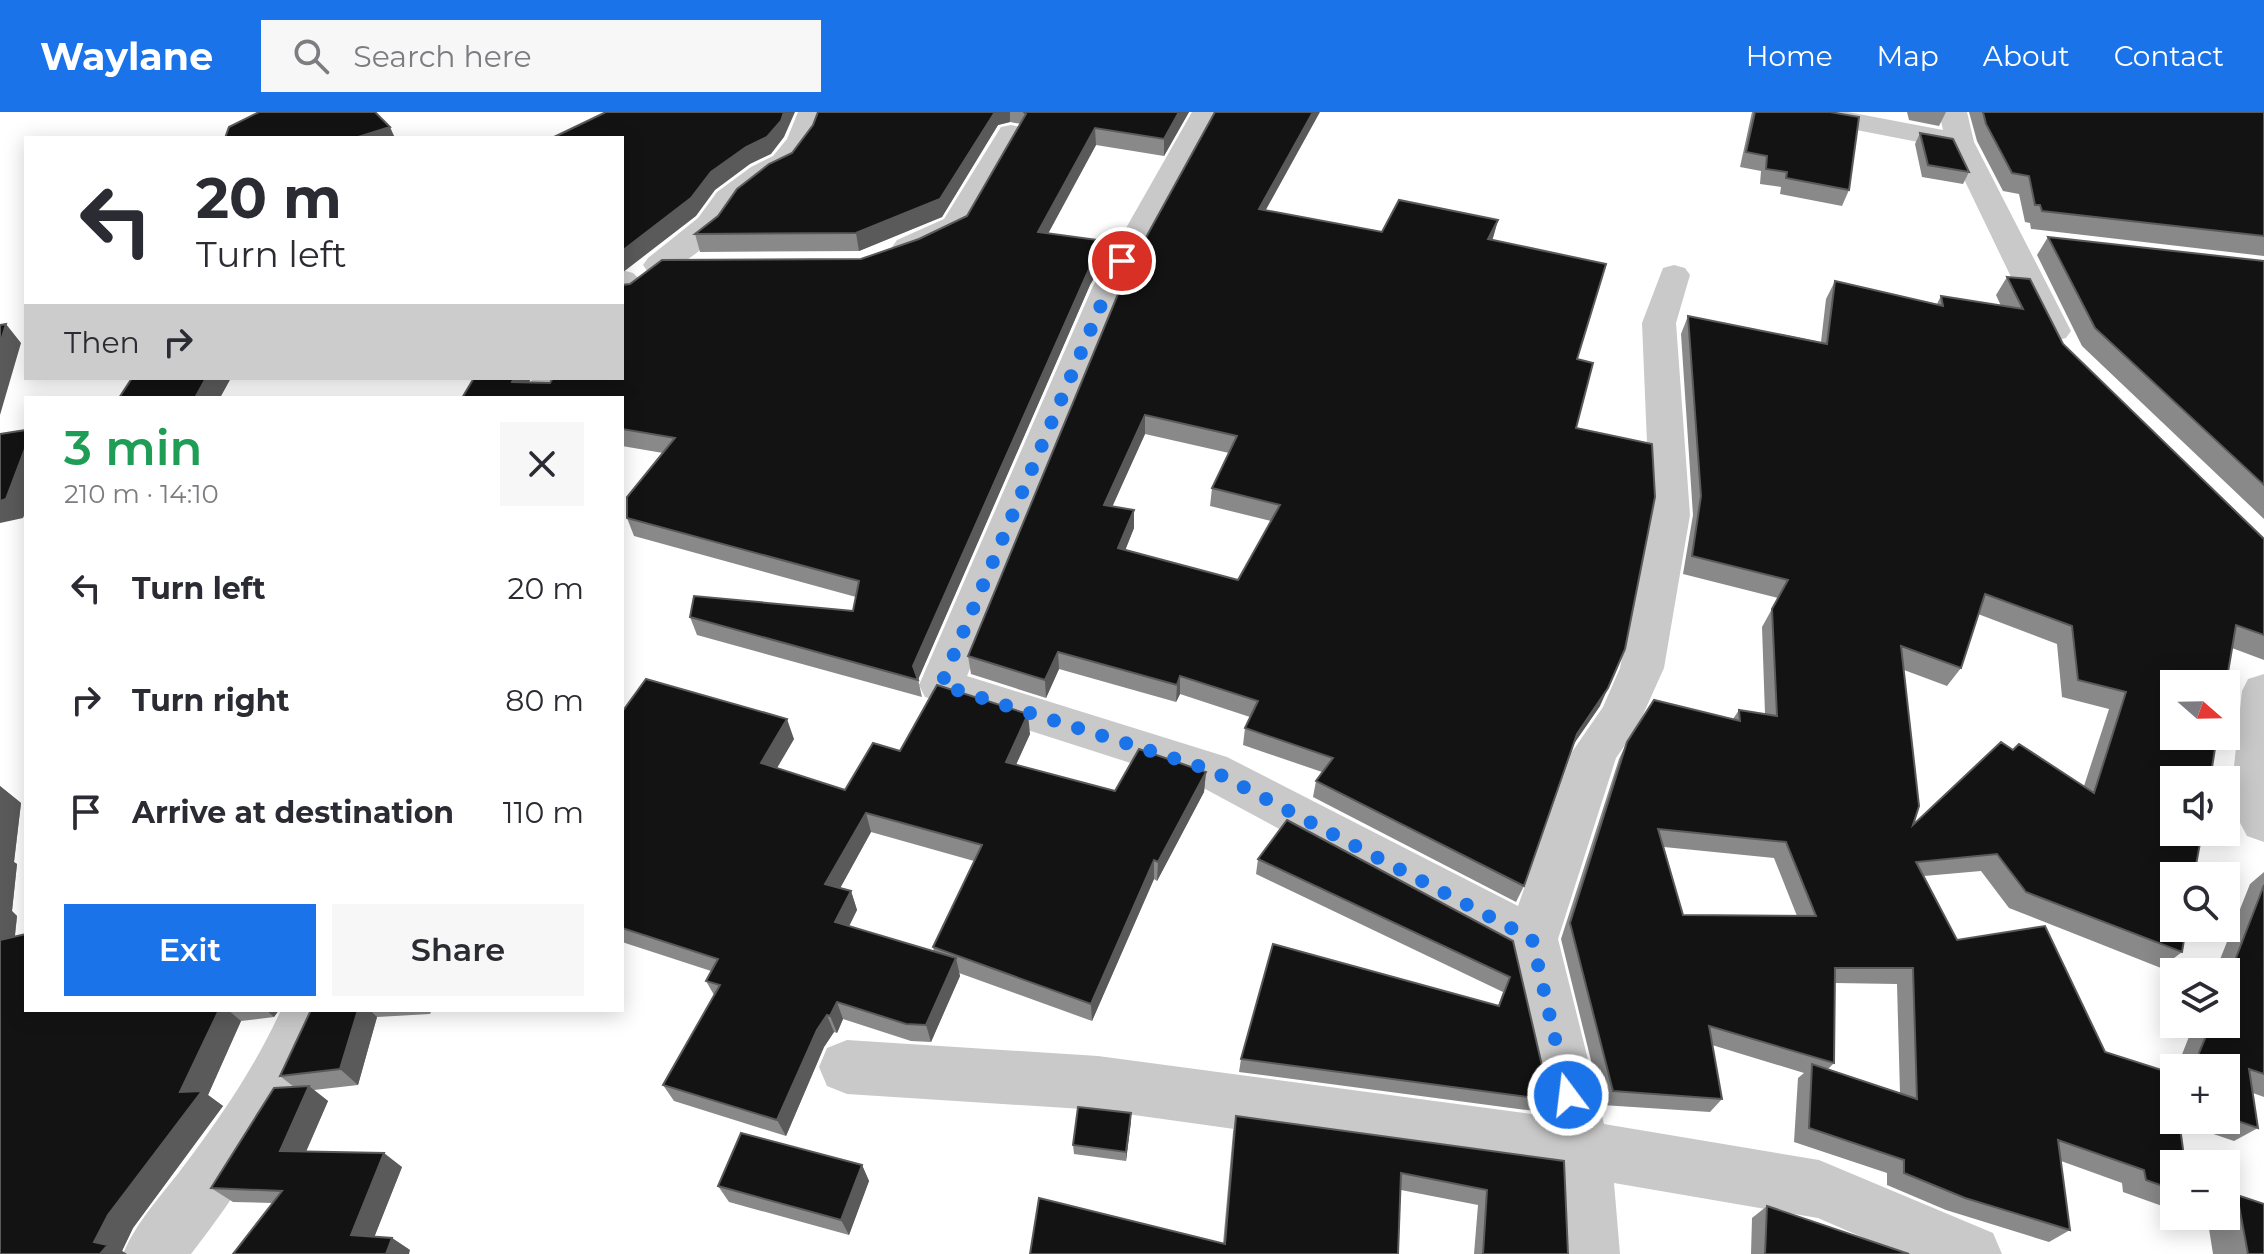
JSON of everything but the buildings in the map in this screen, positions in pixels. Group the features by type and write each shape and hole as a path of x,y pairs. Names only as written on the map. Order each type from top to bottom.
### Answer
{"street":[{"path":"625,286 659,265 709,225 728,198 761,173 783,162 800,141 812,112"},
{"path":"1206,112 1109,286 941,685 1211,770 1532,939"},
{"path":"1805,112 1956,127 2024,241 2065,353"},
{"path":"875,260 955,225 1011,133"},
{"path":"659,265 702,264"},
{"path":"1590,1254 1583,1150 1532,939 1595,752 1621,716 1642,668 1670,515 1659,323 1674,275"},
{"path":"2264,691 2261,695 2254,804 2264,822"},
{"path":"153,1254 216,1176 295,1043 307,1012"},
{"path":"847,1067 1098,1083 1583,1150 1819,1189 1972,1254"}],"route":[{"path":"1122,261 941,685 1211,770 1532,939 1568,1095"}]}
